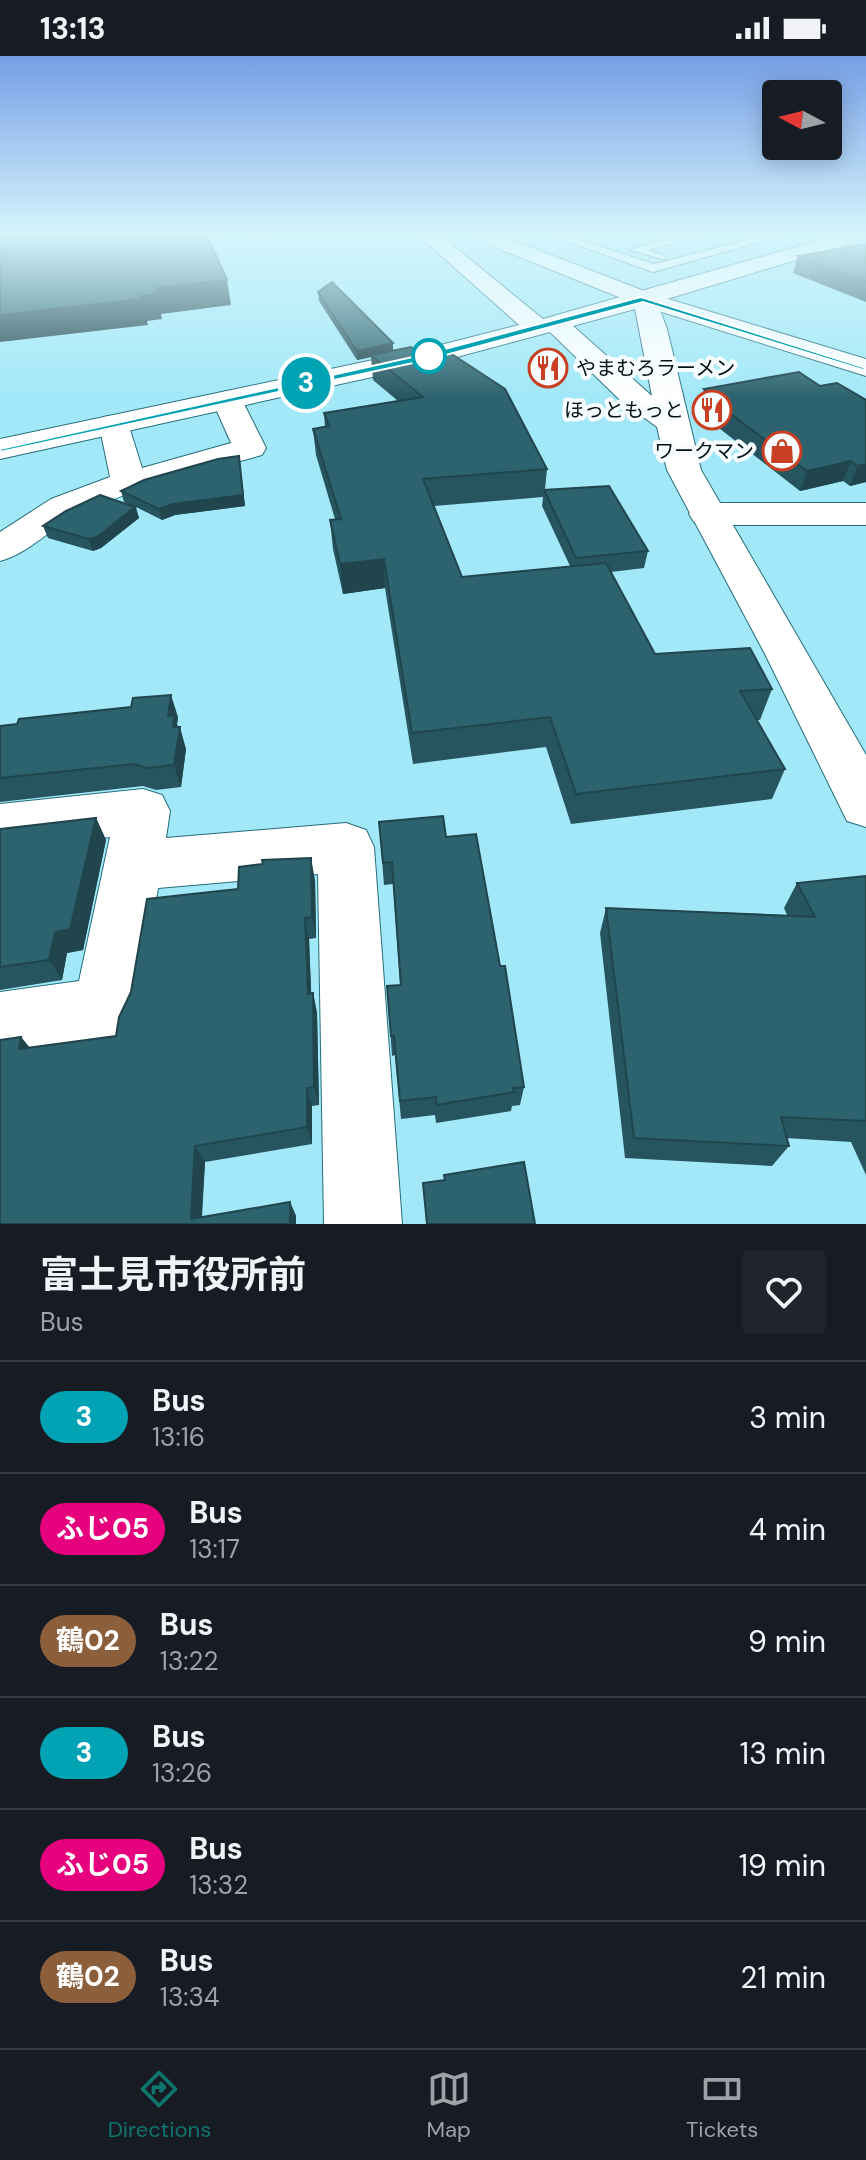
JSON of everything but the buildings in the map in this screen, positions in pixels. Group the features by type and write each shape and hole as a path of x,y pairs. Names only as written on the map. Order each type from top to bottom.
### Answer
{"street":[{"path":"499,290 630,394 672,423"},
{"path":"620,290 866,368"},
{"path":"0,449 427,357 676,290"},
{"path":"644,299 654,329 684,470 787,654 866,805"},
{"path":"0,549 64,507 128,482 250,448 227,400"},
{"path":"115,424 128,482"},
{"path":"707,514 866,514"},
{"path":"0,827 143,811 106,1011 0,1025"},
{"path":"131,865 236,859 346,847 363,1224"}],"bus line":[{"name":"3","path":"0,449 427,357 644,299 866,368"}],"place":[{"name":"やまむろラーメン","path":"548,368"},
{"name":"ほっともっと","path":"712,410"},
{"name":"ワークマン","path":"782,451"}]}
